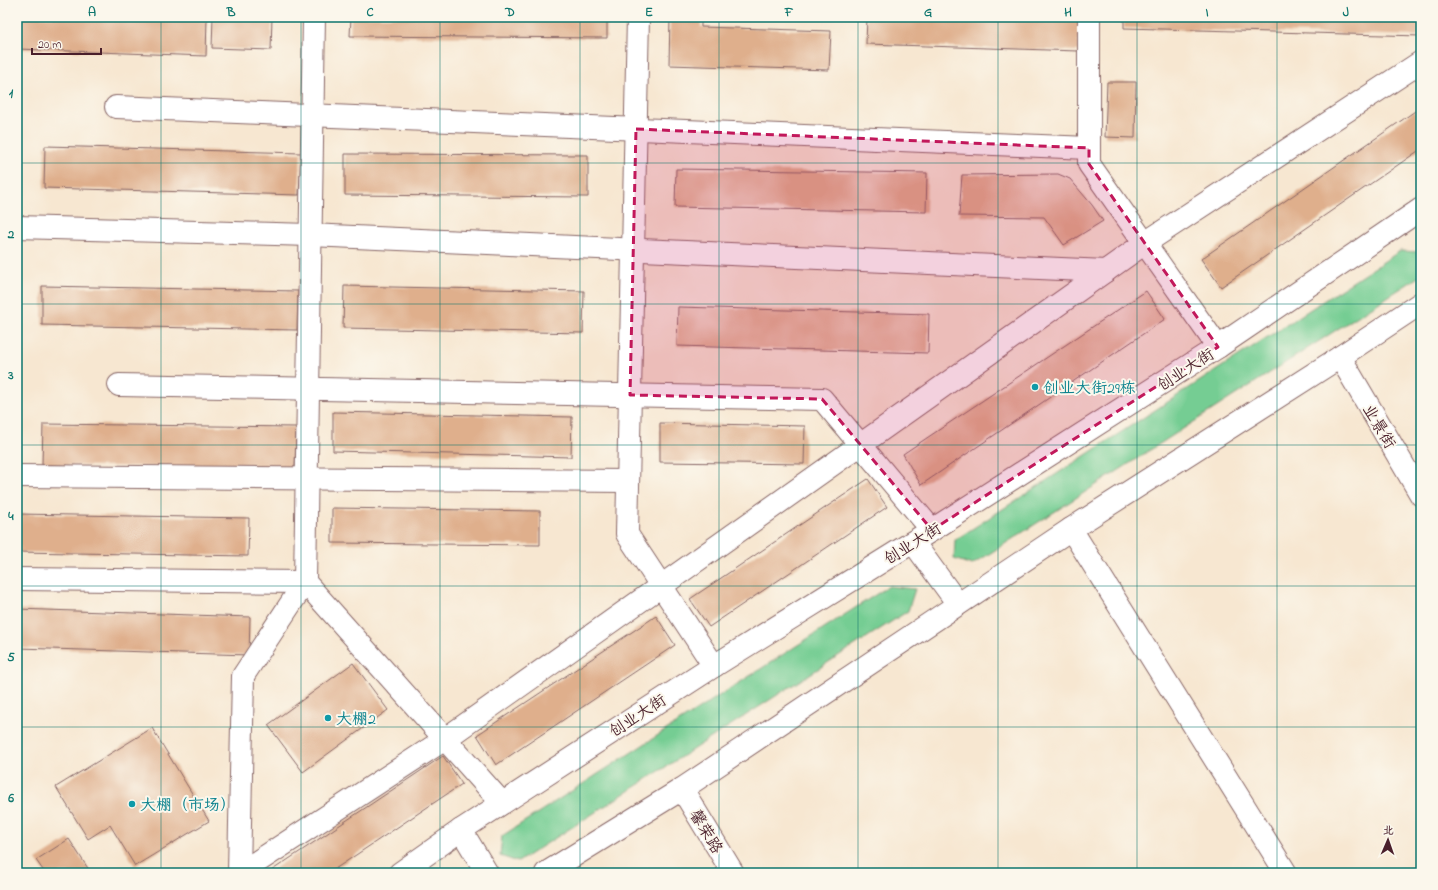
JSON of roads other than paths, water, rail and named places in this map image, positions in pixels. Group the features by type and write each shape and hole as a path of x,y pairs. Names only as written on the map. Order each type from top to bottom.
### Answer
{"street":[{"path":"239,873 243,676 305,582 314,17"},
{"path":"638,17 627,534 714,666"},
{"path":"1089,17 1089,164 1218,347"},
{"path":"239,873 445,739 1145,244 1421,62"},
{"path":"116,107 1089,148"},
{"name":"创业大街","path":"400,873 461,830 714,666 932,530 1218,347 1419,213"},
{"path":"17,227 310,235 1106,271"},
{"path":"546,873 682,789 1071,529 1340,357 1421,303"},
{"name":"业景街","path":"1340,357 1421,495"},
{"path":"119,384 822,399 932,530"},
{"path":"17,476 628,481"},
{"path":"1071,529 1286,873"},
{"path":"913,542 958,604"},
{"path":"17,579 305,582 502,804"},
{"name":"馨荣路","path":"682,789 733,873"},
{"path":"461,830 487,873"}],"place":[{"name":"创业大街29栋","path":"1035,387"},
{"name":"大棚2","path":"328,718"},
{"name":"大棚（市场）","path":"132,804"}]}
